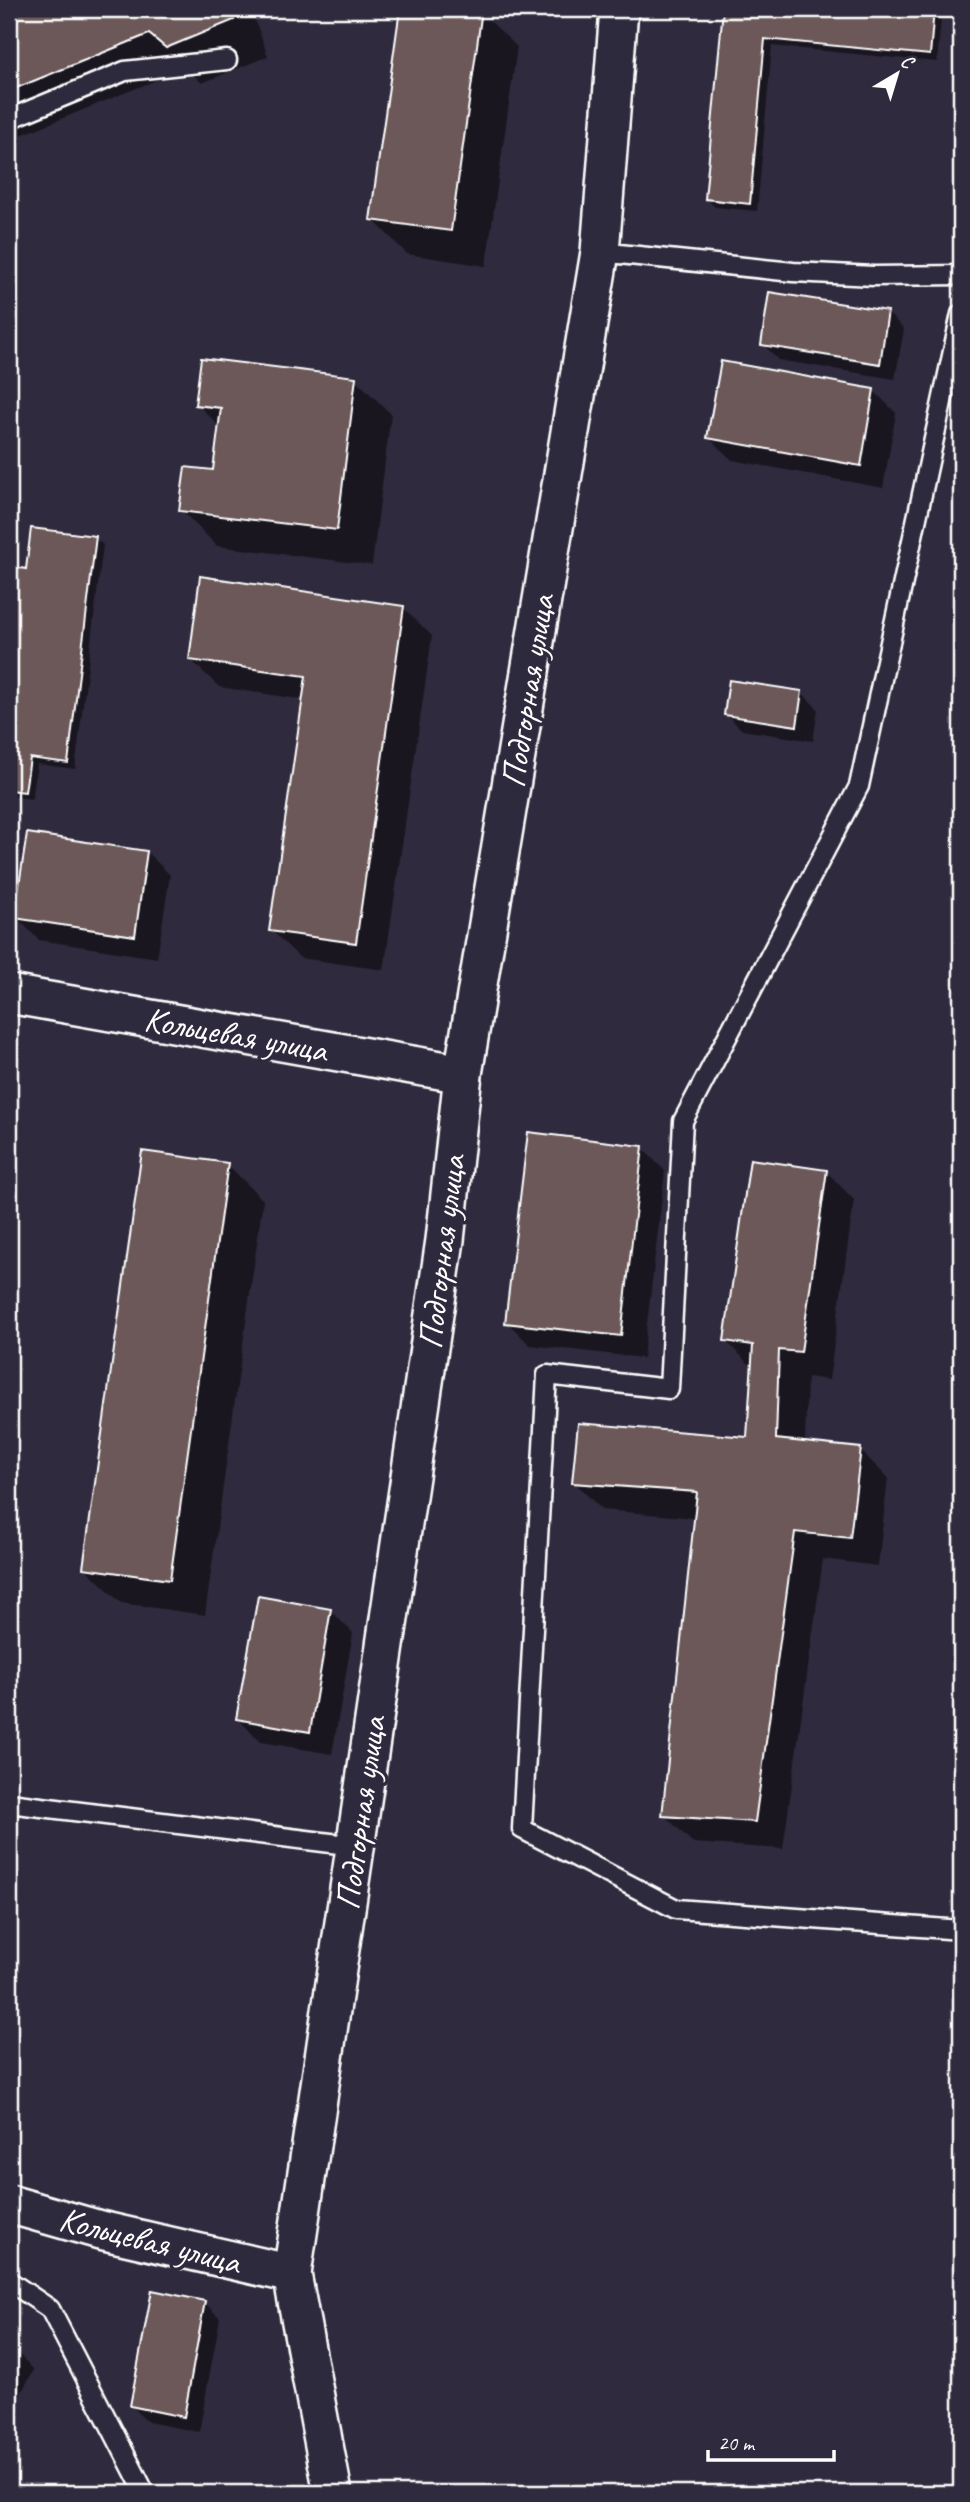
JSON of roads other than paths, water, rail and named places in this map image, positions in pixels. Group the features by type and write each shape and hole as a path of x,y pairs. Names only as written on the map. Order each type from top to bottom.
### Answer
{"street":[{"name":"Подгорная улица","path":"333,2493 292,2274 445,1240 463,1074 600,252 619,9"},
{"name":"Кольцевая улица","path":"9,994 463,1074"},
{"name":"Кольцевая улица","path":"9,2204 100,2230 292,2274"}],"lane":[{"path":"9,119 125,71 227,60"},
{"path":"600,252 807,272 874,276 961,275"},
{"path":"961,314 859,786 683,1121 669,1389 547,1375 522,1829 676,1909 961,1930"},
{"path":"9,1803 355,1846"},
{"path":"9,2281 50,2309 145,2493"}]}
